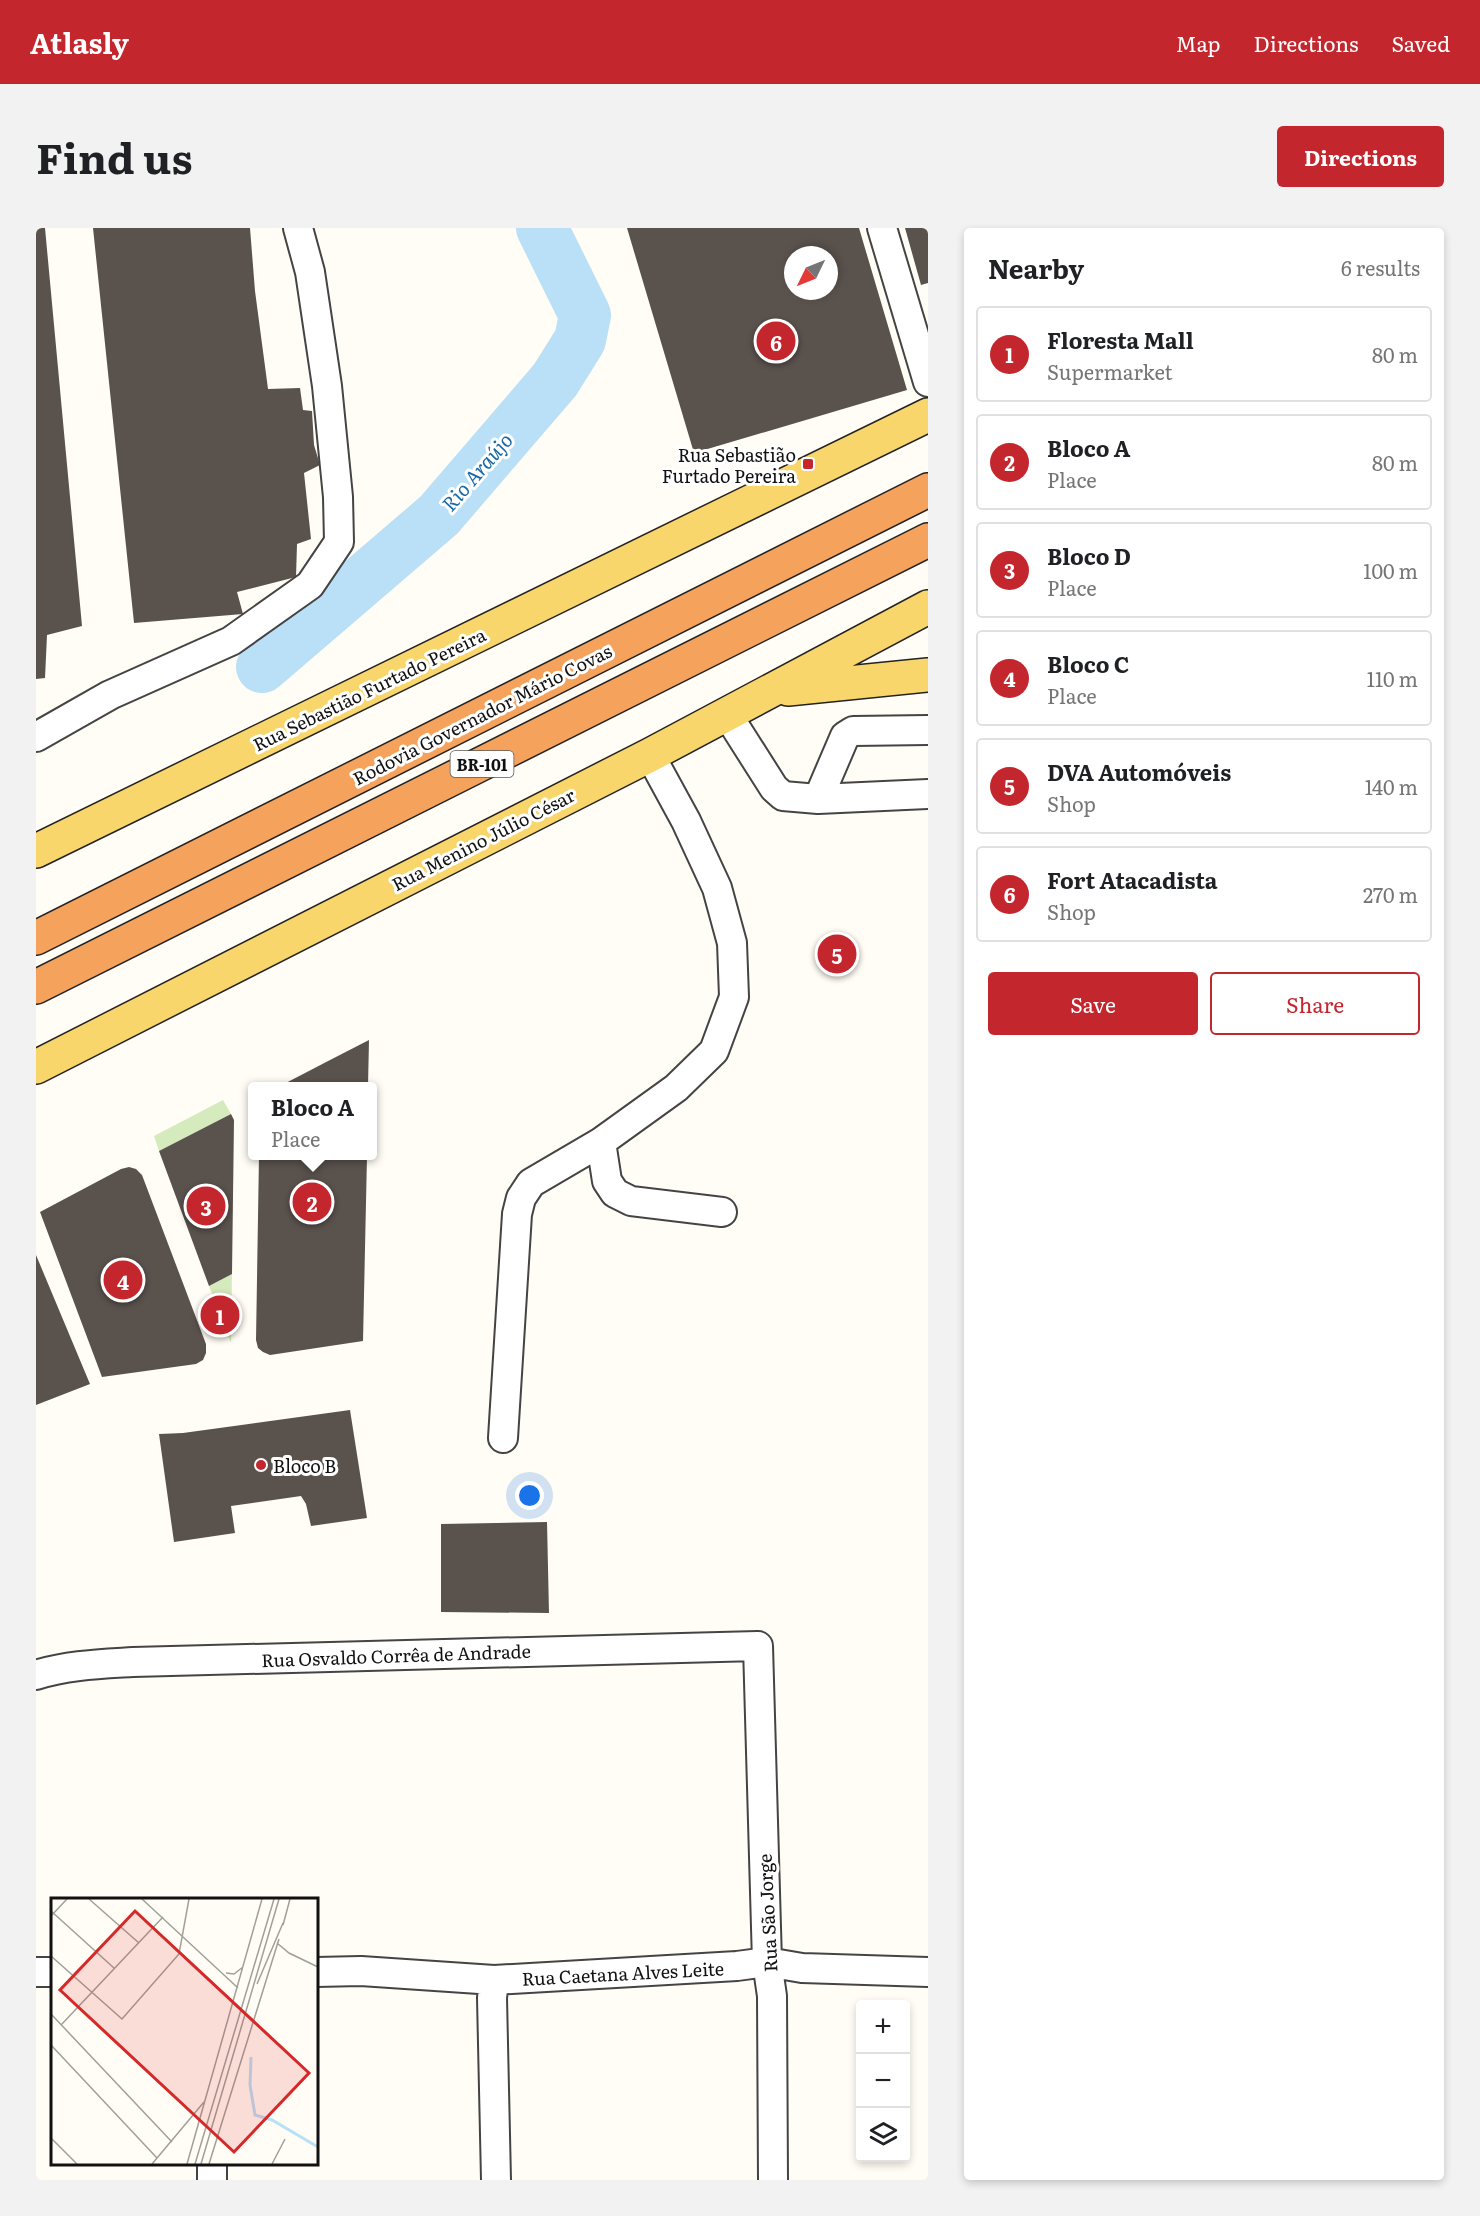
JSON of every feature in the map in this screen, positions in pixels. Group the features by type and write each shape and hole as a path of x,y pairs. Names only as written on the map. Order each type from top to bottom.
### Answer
{"highway":[{"name":"Rodovia Governador Mário Covas","path":"36,938 928,490"},
{"name":"BR-101","path":"36,987 928,540"}],"main road":[{"name":"Rua Sebastião Furtado Pereira","path":"36,851 343,703 928,415"},
{"name":"Rua Menino Júlio César","path":"36,1067 650,755 928,607"},
{"path":"771,691 928,675"}],"street":[{"path":"36,737 110,695 231,641 310,585 339,542 338,497 327,386 310,272 298,228"},
{"path":"882,228 928,382"},
{"path":"727,714 774,788 783,796 818,799 928,794"},
{"path":"818,799 845,736 853,731 928,730"},
{"path":"503,1438 517,1214 521,1198 531,1183 601,1142 676,1088 714,1051 734,997 732,944 717,888 686,821 650,755"},
{"path":"601,1142 607,1181 615,1193 631,1202 722,1212"},
{"name":"Rua Osvaldo Corrêa de Andrade","path":"36,1675 89,1665 133,1662 758,1646"},
{"name":"Rua São Jorge","path":"758,1646 767,1962 772,1996 773,2180"},
{"name":"Rua Caetana Alves Leite","path":"318,1972 361,1971 494,1980 737,1966 767,1962 802,1968 928,1972"},
{"path":"494,1980 492,1998 496,2180"}],"green space":[{"path":"223,1100 231,1114 159,1151 154,1136"},
{"path":"232,1274 231,1343 209,1286"}],"building":[{"path":"36,228 45,228 82,626 47,635 45,678 36,679"},
{"path":"93,228 250,228 255,291 268,389 300,388 303,410 312,411 314,445 320,465 304,473 311,539 297,544 296,577 237,592 243,614 134,623"},
{"path":"627,228 859,228 907,390 694,453"},
{"path":"905,228 928,228 928,283 921,285"},
{"path":"369,1040 368,1082 288,1082"},
{"path":"231,1114 234,1120 232,1274 209,1286 159,1151"},
{"path":"259,1160 367,1160 363,1341 270,1355 258,1348 256,1340"},
{"path":"129,1167 136,1169 142,1175 206,1344 206,1353 203,1360 196,1364 102,1377 40,1212 121,1169"},
{"path":"36,1255 90,1384 36,1405"},
{"name":"Bloco B","path":"350,1410 367,1518 311,1526 306,1504 301,1496 231,1506 235,1533 174,1542 159,1434 183,1433"},
{"path":"547,1522 549,1613 441,1612 441,1524"}],"waterway":[{"name":"Rio Araújo","path":"262,667 439,515 555,380 580,340 585,315 542,228"}],"place":[{"name":"Fort Atacadista","path":"776,341"},
{"name":"Rua Sebastião Furtado Pereira","path":"808,464"},
{"name":"DVA Automóveis","path":"837,954"},
{"name":"Bloco A","path":"312,1202"},
{"name":"Bloco D","path":"206,1206"},
{"name":"Bloco C","path":"123,1280"},
{"name":"Floresta Mall","path":"220,1315"},
{"name":"Bloco B","path":"261,1465"}]}
